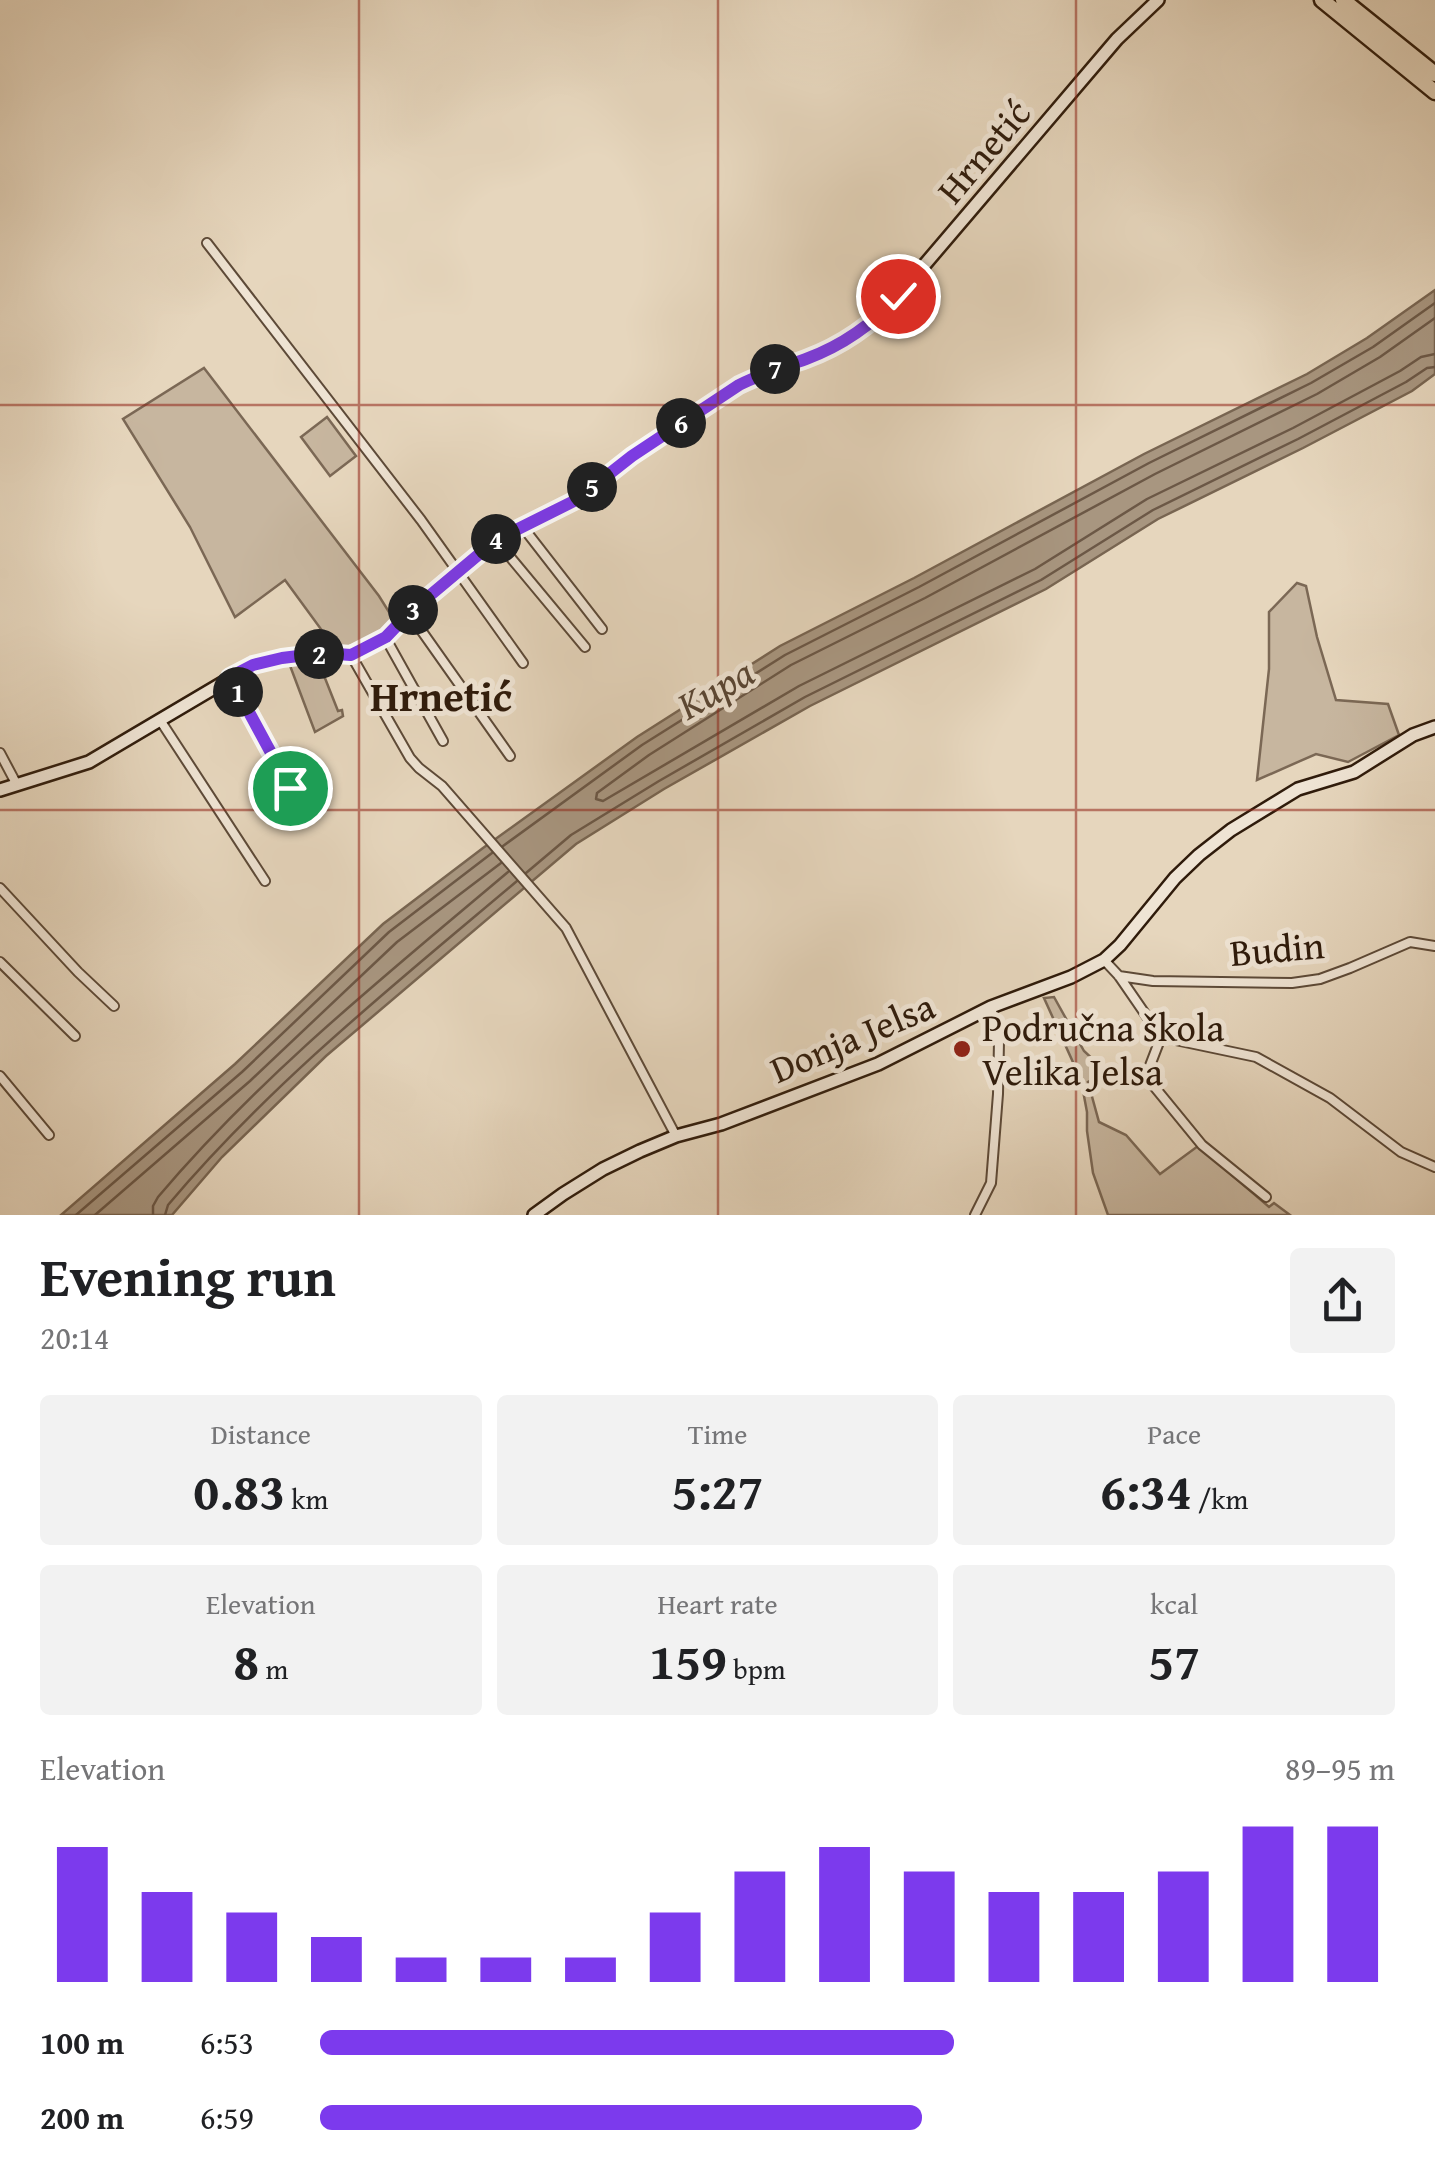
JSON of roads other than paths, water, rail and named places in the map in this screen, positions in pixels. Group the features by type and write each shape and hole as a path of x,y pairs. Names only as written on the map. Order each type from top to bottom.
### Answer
{"highway":[{"path":"1322,0 1435,92"},
{"path":"1343,0 1435,74"}],"street":[{"name":"Hrnetić","path":"0,790 89,762 253,665 323,653 351,655 386,637 496,540 576,500 632,456 739,385 823,352 876,319 1117,39 1158,0"},
{"path":"206,243 421,520 523,663"},
{"path":"522,526 602,629"},
{"path":"496,540 585,646"},
{"path":"409,613 510,756"},
{"path":"386,637 443,741"},
{"path":"351,655 410,758 442,786 566,928 676,1136"},
{"path":"230,677 290,788"},
{"path":"160,720 265,882"},
{"name":"Donja Jelsa","path":"534,1215 603,1169 676,1136 721,1124 878,1064 991,1007 1104,960 1175,878 1232,830 1298,789 1354,772 1414,734 1435,727"},
{"path":"0,754 16,785"},
{"path":"0,888 114,1006"},
{"name":"Budin","path":"1119,976 1153,981 1292,982 1350,968 1410,942 1435,946"},
{"path":"1104,960 1160,1037 1256,1057 1330,1098 1401,1152 1435,1167"},
{"path":"0,962 75,1036"},
{"path":"975,1215 990,1183 998,1094 998,1041 991,1007"},
{"path":"1160,1037 1146,1076 1202,1145 1266,1197"},
{"path":"0,1076 49,1135"}],"water":[{"name":"Kupa","path":"1435,290 1435,374 1412,391 1158,519 1046,589 810,706 576,844 326,1056 222,1157 172,1215 61,1215 235,1064 383,924 637,737 780,646 1144,454 1307,374"}],"place":[{"name":"Područna škola Velika Jelsa","path":"962,1049"}],"district":[{"name":"Hrnetić","path":"441,695"}]}
